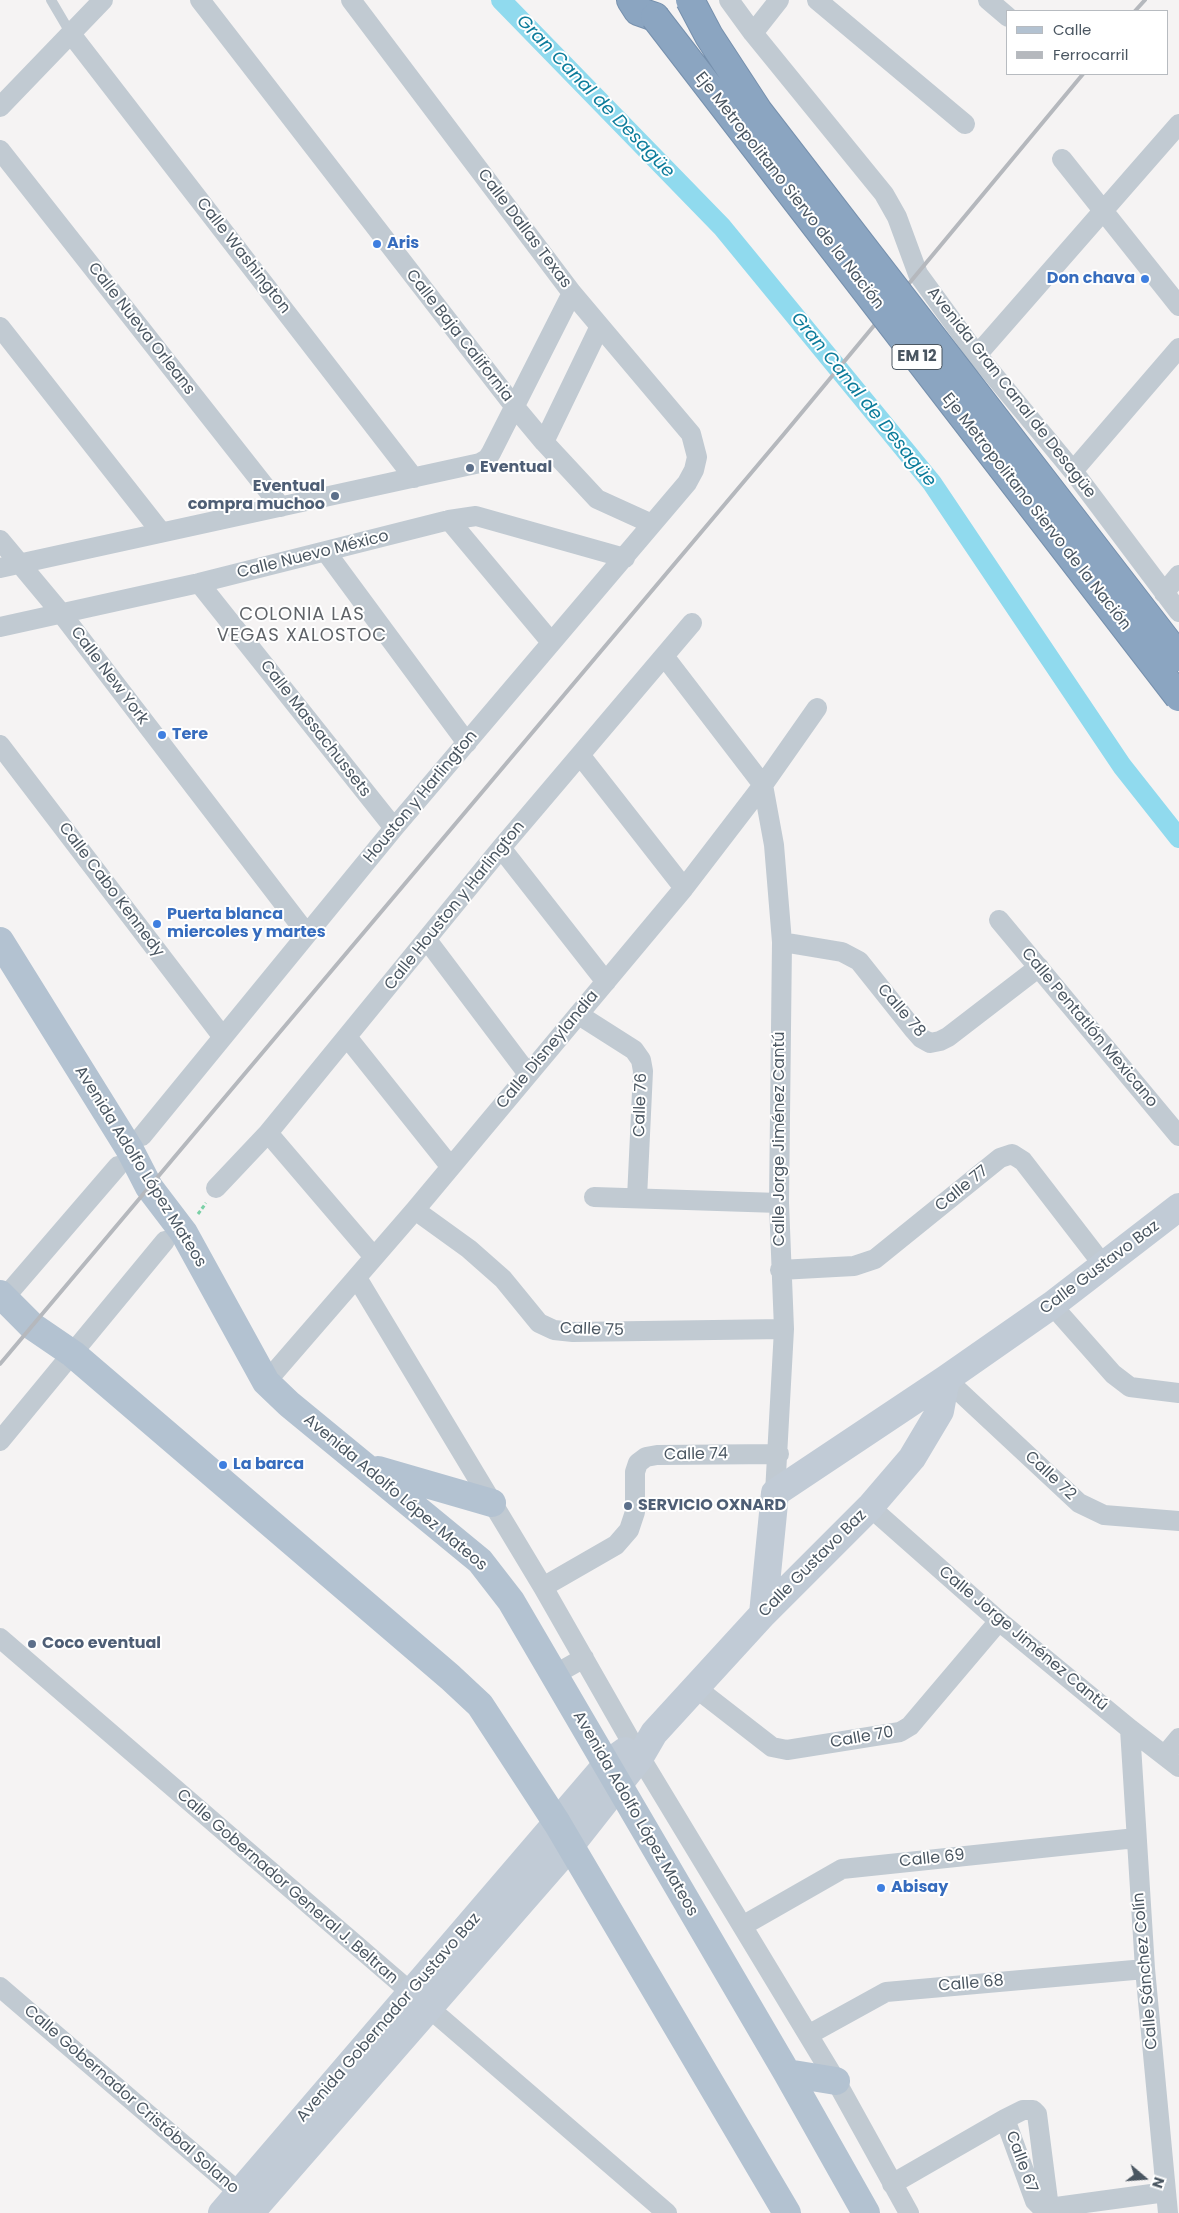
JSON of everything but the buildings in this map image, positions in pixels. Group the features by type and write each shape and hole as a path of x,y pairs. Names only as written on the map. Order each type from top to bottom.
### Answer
{"highway":[{"path":"631,0 638,11 652,8"},
{"name":"Eje Metropolitano Siervo de la Nación","path":"690,0 709,36 758,111 1179,657"},
{"name":"Eje Metropolitano Siervo de la Nación","path":"652,8 1179,697"}],"main road":[{"name":"Avenida Adolfo López Mateos","path":"0,941 130,1150 149,1187 184,1233 266,1382 289,1404 480,1561 511,1601 787,2073 866,2213"},
{"path":"1,1299 32,1326 73,1354 450,1677 480,1706 564,1834 787,2213"},
{"path":"368,1468 492,1503"},
{"path":"787,2073 836,2081"}],"street":[{"path":"0,107 103,0"},
{"name":"Calle Baja California","path":"200,0 514,406 544,442 597,499 652,524"},
{"name":"Calle Dallas Texas","path":"351,0 572,293 691,434 697,457"},
{"name":"Avenida Gran Canal de Desagüe","path":"729,0 884,194 897,217 918,274 977,355 1073,470 1179,612"},
{"path":"753,32 779,0"},
{"path":"817,0 965,124"},
{"path":"988,0 1006,15"},
{"name":"Calle Washington","path":"71,34 414,478"},
{"path":"977,355 1103,208 1179,124"},
{"name":"Calle Nueva Orleans","path":"0,150 281,507"},
{"path":"1062,159 1103,208 1179,306"},
{"path":"9,566 473,465 487,459 572,293"},
{"path":"544,442 600,326"},
{"path":"0,327 161,532"},
{"path":"1073,470 1179,348"},
{"name":"Houston y Harlington","path":"142,1136 394,828 687,483 694,470 697,457"},
{"name":"Calle Nuevo México","path":"0,627 199,583 449,520 476,516 625,558"},
{"path":"449,520 551,642"},
{"name":"Calle New York","path":"0,540 9,566 60,613 307,934"},
{"path":"326,552 467,743"},
{"path":"1164,593 1179,575"},
{"name":"Calle Massachussets","path":"199,583 394,828"},
{"name":"Calle Houston y Harlington","path":"216,1188 268,1133 501,848 692,623"},
{"path":"664,656 763,785"},
{"name":"Calle Disneylandia","path":"266,1382 415,1210 684,888 763,785 817,708"},
{"name":"Calle Cabo Kennedy","path":"0,745 222,1036"},
{"path":"580,755 684,888"},
{"name":"Calle Jorge Jiménez Cantú","path":"763,785 774,845 782,942 779,1203 780,1270 784,1330 779,1454 775,1493"},
{"path":"501,848 606,982"},
{"name":"Calle Pentatlón Mexicano","path":"999,920 1179,1136"},
{"path":"427,940 528,1074"},
{"name":"Calle 78","path":"782,942 842,952 859,961 914,1030 921,1038 930,1043 940,1042 948,1037 1039,968"},
{"name":"Calle 76","path":"579,1015 634,1050 641,1060 643,1071 637,1198"},
{"path":"347,1037 450,1166"},
{"path":"268,1133 374,1257"},
{"name":"Calle 77","path":"780,1270 854,1266 875,1259 1000,1158 1012,1154 1023,1161 1104,1266"},
{"path":"1,1299 118,1166"},
{"path":"594,1197 779,1203"},
{"name":"Calle Gustavo Baz","path":"775,1493 946,1379 1052,1305 1179,1207"},
{"name":"Calle 75","path":"415,1210 469,1249 503,1279 539,1322 554,1330 573,1332 784,1330"},
{"path":"0,1441 165,1241"},
{"path":"357,1278 584,1658 642,1745 744,1925 836,2081 909,2213"},
{"path":"1052,1305 1113,1374 1130,1387 1179,1393"},
{"name":"Calle Gustavo Baz","path":"564,1834 613,1775 763,1614 870,1508 912,1458 940,1411 946,1379"},
{"name":"Calle 72","path":"946,1379 1079,1503 1104,1515 1179,1521"},
{"name":"Calle 74","path":"543,1587 616,1545 629,1530 635,1512 635,1472 638,1463 646,1457 657,1455 779,1454"},
{"path":"763,1614 775,1493"},
{"name":"Calle Jorge Jiménez Cantú","path":"870,1508 999,1621 1130,1729 1172,1761"},
{"name":"Calle 70","path":"696,1688 772,1747 787,1750 900,1732 910,1726 999,1621"},
{"name":"Calle Gobernador General J. Beltran","path":"0,1638 667,2213"},
{"path":"554,1676 584,1658"},
{"name":"Calle Sánchez Colín","path":"1130,1729 1145,1969 1168,2213"},
{"path":"1172,1761 1179,1738"},
{"name":"Avenida Gobernador Gustavo Baz","path":"245,2208 418,2000 564,1834"},
{"name":"Calle 69","path":"744,1925 842,1869 1136,1838"},
{"name":"Calle 68","path":"808,2035 886,1992 1145,1969"},
{"name":"Calle Gobernador Cristóbal Solano","path":"0,1987 245,2208"},
{"path":"1005,2119 1023,2110 1033,2110 1037,2114 1049,2208"},
{"name":"Calle 67","path":"892,2184 1005,2119 1035,2201 1041,2207 1049,2208 1166,2192"}],"lane":[{"path":"51,0 71,34"}],"waterway":[{"name":"Gran Canal de Desagüe","path":"501,0 722,227 932,483 1122,766 1179,838"}],"railway":[{"path":"1136,10 1145,0"},
{"path":"0,1364 784,434 1082,75"}],"place":[{"name":"Aris","path":"377,244"},
{"name":"Don chava","path":"1145,279"},
{"name":"Eventual","path":"470,468"},
{"name":"Eventual compra muchoo","path":"335,496"},
{"name":"Tere","path":"162,735"},
{"name":"Puerta blanca miercoles y martes","path":"157,924"},
{"name":"La barca","path":"223,1465"},
{"name":"SERVICIO OXNARD","path":"628,1506"},
{"name":"Coco eventual","path":"32,1644"},
{"name":"Abisay","path":"881,1888"}],"district":[{"name":"COLONIA LAS VEGAS XALOSTOC","path":"302,625"}]}
